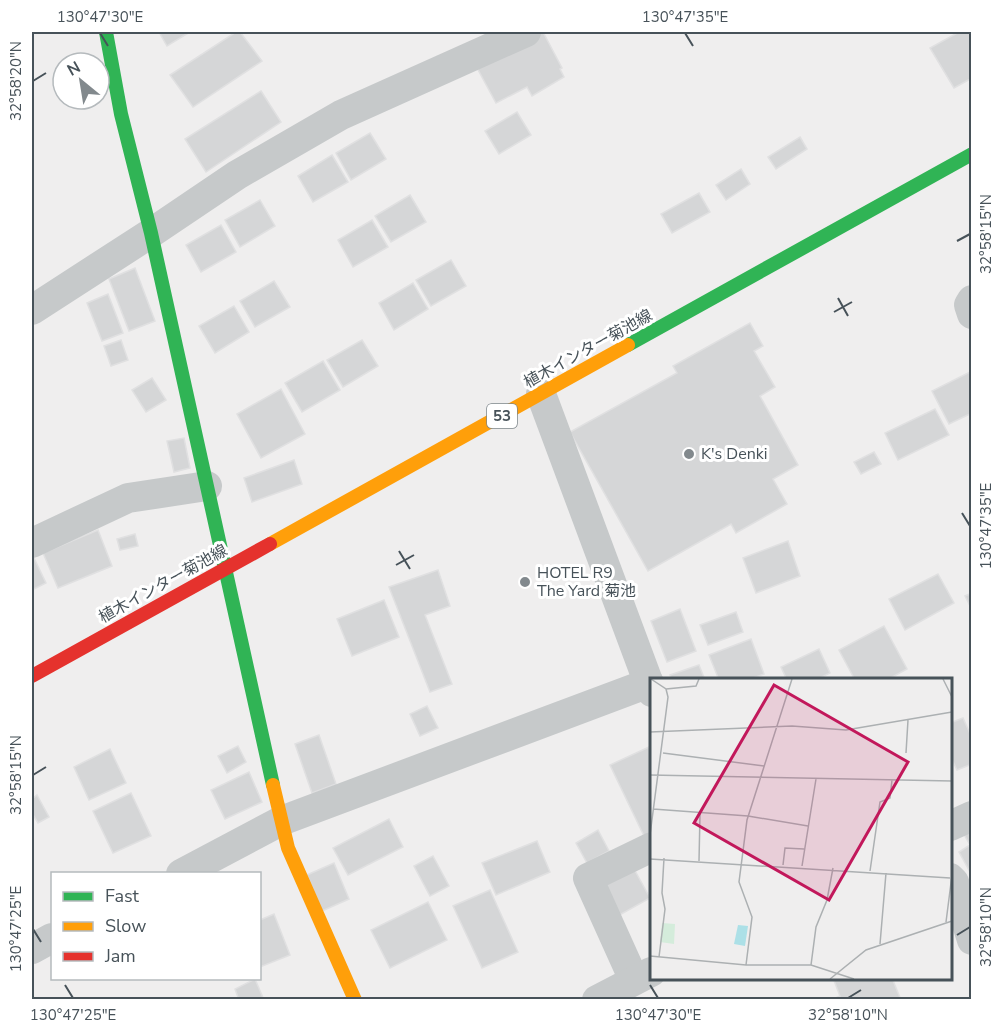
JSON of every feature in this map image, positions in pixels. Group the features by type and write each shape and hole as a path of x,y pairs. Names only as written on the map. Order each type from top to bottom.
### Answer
{"main road":[{"path":"106,32 121,114 151,233 281,821 288,848 355,999"},
{"name":"植木インター菊池線","path":"32,676 971,156"}],"street":[{"path":"32,310 237,175 341,115 526,32"},
{"path":"972,300 969,305 972,314"},
{"path":"183,872 281,821 650,688 541,394"},
{"path":"32,543 128,498 207,486"},
{"path":"952,826 972,816"},
{"path":"597,999 643,976 588,878 650,848"},
{"path":"952,879 972,940"},
{"path":"32,949 51,939"}],"building":[{"path":"159,32 190,32 167,46"},
{"path":"236,32 240,32 262,61 193,107 170,75"},
{"path":"539,32 543,32 562,68 560,69 564,77 532,96 527,87 496,103 476,66"},
{"path":"959,32 972,32 972,78 954,88 930,48"},
{"path":"261,91 281,122 206,172 185,139"},
{"path":"517,112 531,135 499,154 485,131"},
{"path":"370,133 386,159 351,180 336,153"},
{"path":"800,137 807,149 776,169 768,157"},
{"path":"332,155 348,182 313,202 298,176"},
{"path":"741,169 750,184 726,200 716,185"},
{"path":"699,193 710,212 672,233 661,214"},
{"path":"410,195 426,222 391,242 375,216"},
{"path":"260,200 275,226 240,247 225,220"},
{"path":"372,220 388,247 353,267 338,240"},
{"path":"221,225 236,252 201,272 186,245"},
{"path":"451,260 466,286 431,306 416,280"},
{"path":"135,268 155,321 129,331 109,279"},
{"path":"274,281 290,307 255,327 240,301"},
{"path":"413,283 428,309 394,330 379,303"},
{"path":"108,294 123,333 102,341 87,303"},
{"path":"234,306 249,332 215,353 199,326"},
{"path":"750,323 763,346 754,351 775,387 760,396 798,465 773,479 787,504 736,533 731,524 648,571 570,432 677,373 673,366"},
{"path":"121,340 128,360 111,366 104,346"},
{"path":"362,340 378,366 343,387 327,360"},
{"path":"323,361 340,390 302,412 285,383"},
{"path":"972,371 972,413 949,424 932,391"},
{"path":"152,378 166,400 146,412 132,390"},
{"path":"281,389 305,434 261,458 237,414"},
{"path":"935,409 949,435 898,460 885,433"},
{"path":"184,438 190,468 174,472 167,441"},
{"path":"874,452 881,464 861,474 854,462"},
{"path":"294,460 302,484 252,502 244,478"},
{"path":"98,530 112,566 58,588 43,553"},
{"path":"135,534 138,546 120,550 117,539"},
{"path":"788,541 800,576 756,593 743,558"},
{"path":"34,558 46,583 32,590 32,559"},
{"path":"438,570 450,606 425,615 452,684 430,692 389,587"},
{"path":"938,574 954,603 905,630 889,599"},
{"path":"972,593 972,610 965,596"},
{"path":"384,600 399,637 352,656 337,619"},
{"path":"680,609 696,651 667,662 651,621"},
{"path":"736,612 743,632 708,645 700,625"},
{"path":"884,626 907,669 891,678 854,678 839,650"},
{"path":"751,639 764,674 753,678 718,678 709,655"},
{"path":"819,649 830,673 820,678 786,678 781,667"},
{"path":"699,665 704,678 671,678 670,675"},
{"path":"427,706 438,728 420,736 410,714"},
{"path":"963,718 972,738 972,764 957,770 952,759 952,722"},
{"path":"319,735 336,784 312,793 295,744"},
{"path":"238,746 246,762 227,773 218,756"},
{"path":"649,747 650,749 650,833 644,836 610,765"},
{"path":"110,749 126,783 89,800 74,767"},
{"path":"249,772 262,802 225,819 211,790"},
{"path":"131,793 151,836 113,853 93,811"},
{"path":"37,795 49,817 38,823 32,813 32,799"},
{"path":"389,819 403,847 348,875 333,848"},
{"path":"972,826 972,871 970,872 959,852 970,845 962,831"},
{"path":"598,830 609,851 587,863 576,843"},
{"path":"537,841 550,872 496,895 482,863"},
{"path":"433,856 449,886 430,896 414,866"},
{"path":"628,858 650,898 616,917 594,877"},
{"path":"334,863 349,899 322,911 307,875"},
{"path":"490,890 518,952 482,968 453,906"},
{"path":"428,902 447,940 390,968 371,930"},
{"path":"274,914 290,955 261,967 261,920"},
{"path":"255,980 264,1000 239,1000 235,989"},
{"path":"834,980 893,980 901,1000 831,1000 840,996"}],"traffic: fast":[{"path":"106,32 121,114 151,233 273,785"},
{"path":"628,345 972,154"}],"traffic: slow":[{"path":"270,544 628,345"},
{"path":"273,785 288,848 355,1000"}],"traffic: jam":[{"path":"32,676 270,544"}],"place":[{"name":"K's Denki","path":"689,454"},
{"name":"HOTEL R9 The Yard 菊池","path":"525,582"}]}
